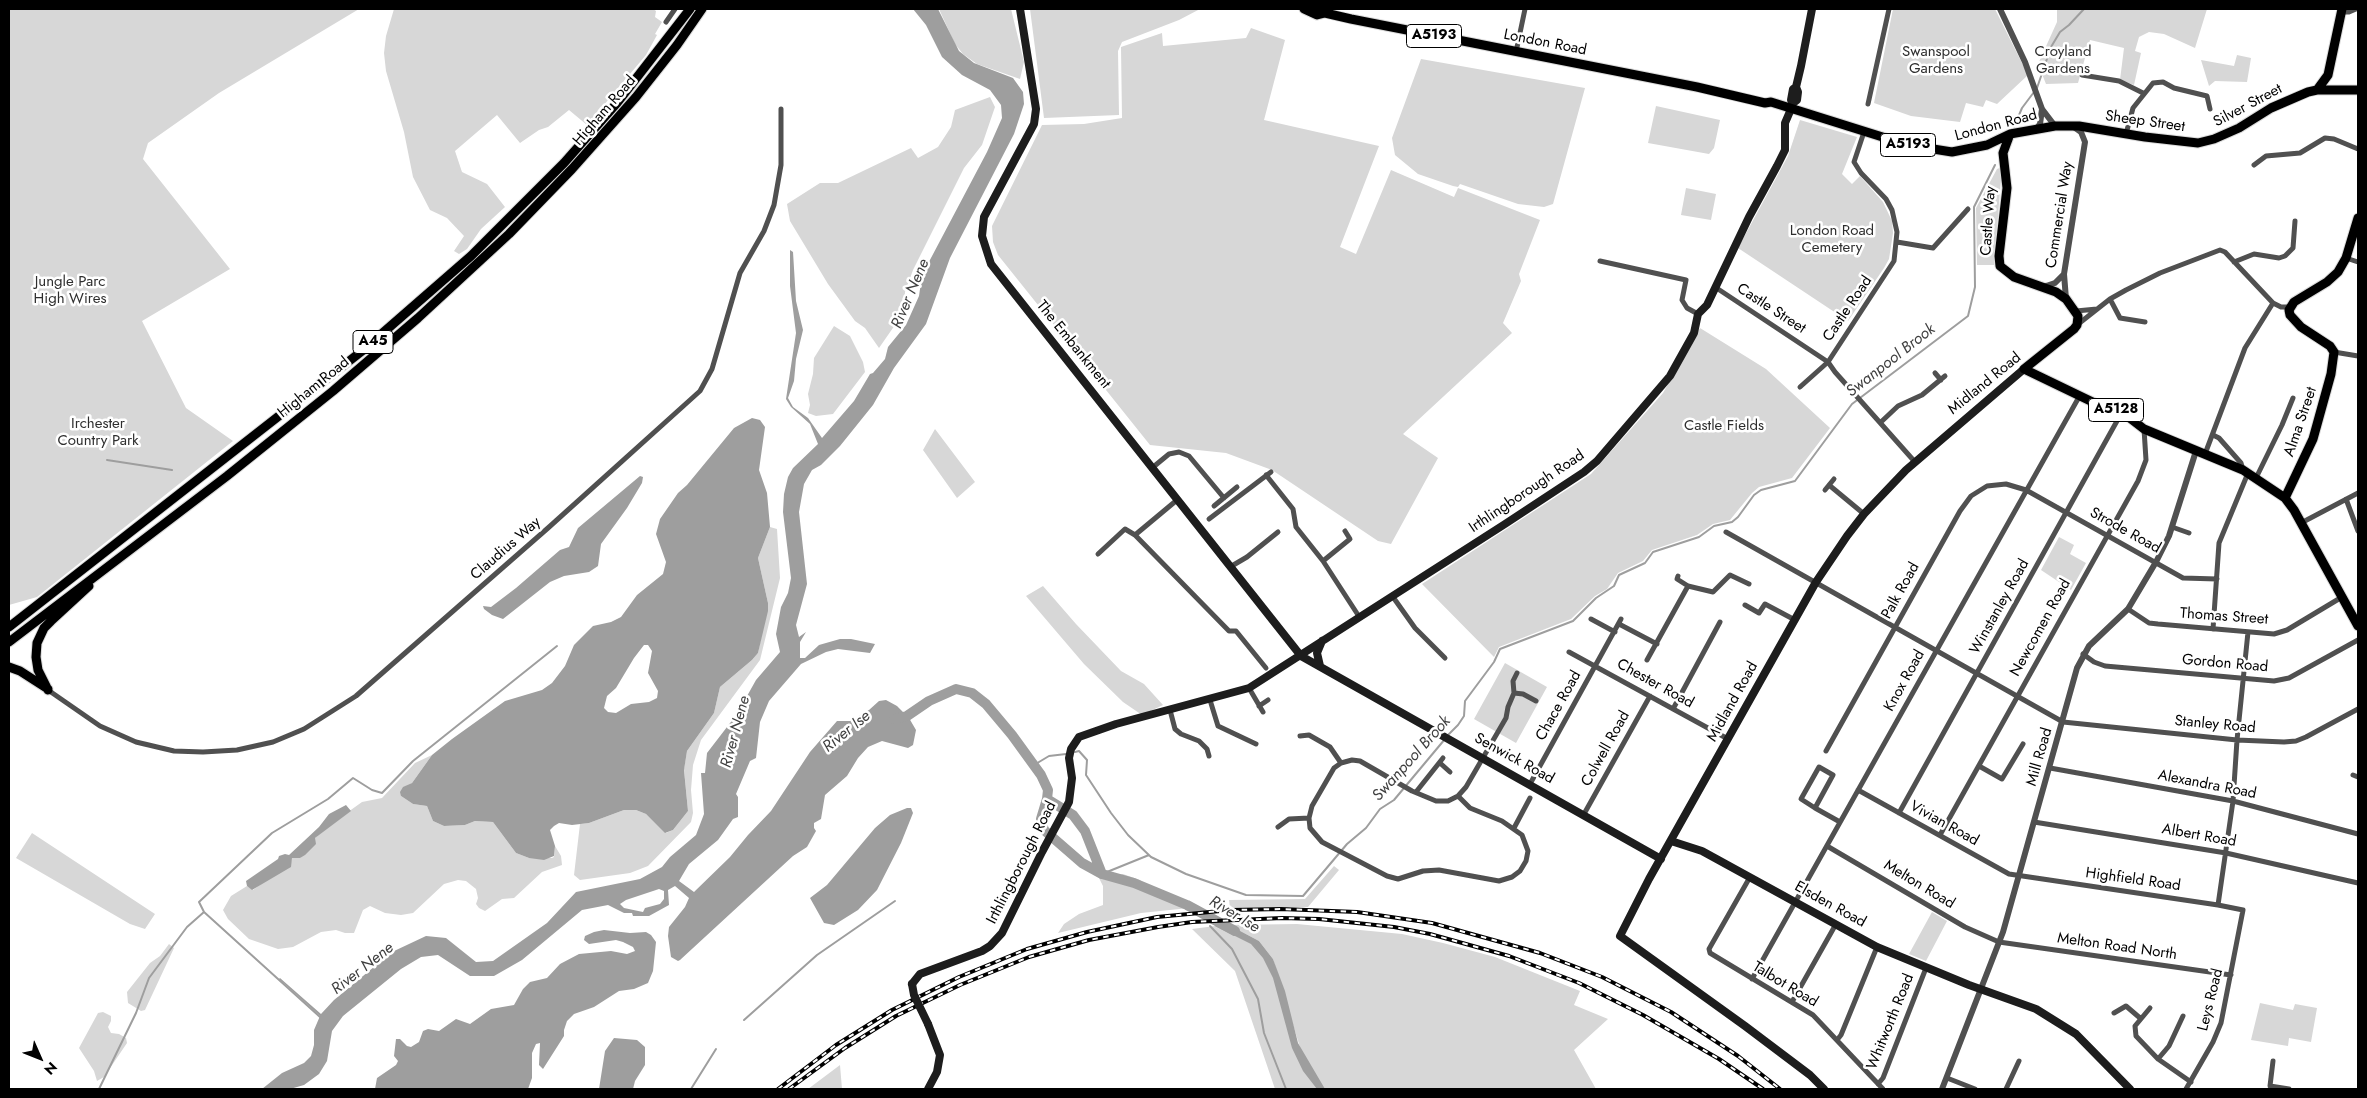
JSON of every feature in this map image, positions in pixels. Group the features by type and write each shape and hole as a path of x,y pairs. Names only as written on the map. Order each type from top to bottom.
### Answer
{"main road":[{"name":"Higham Road","path":"9,627 362,351 464,263 577,148 646,67 690,9"},
{"name":"Higham Road","path":"9,642 227,476 333,391 418,318 509,234 572,169 636,97 677,45 702,9"},
{"name":"The Embankment","path":"1020,9 1034,91 1035,116 1034,124 984,217 982,236 991,264 1301,656"},
{"name":"London Road","path":"1304,9 1317,14 1322,11 1766,103 1770,102 1864,132 1932,150 1952,152 1987,145 2010,134 2037,128 2072,126"},
{"name":"Irthlingborough Road","path":"928,1089 940,1065 940,1055 914,995 912,984 920,974 982,951 998,940 1069,802 1072,778 1069,758 1071,749 1079,737 1116,724 1249,688 1301,656 1323,639 1393,597 1578,476 1597,461 1670,376 1694,333 1698,314 1707,305 1749,217 1785,150 1786,121 1793,89 1796,87 1812,9"},
{"path":"2317,90 2328,75 2341,10"},
{"path":"2328,75 2330,83 2338,90"},
{"name":"Silver Street","path":"2214,139 2239,128 2271,108 2298,96 2317,90 2356,90"},
{"name":"Sheep Street","path":"2072,126 2186,142 2198,143 2214,139"},
{"name":"Castle Way","path":"2010,134 2003,153 2007,188 1999,256 2000,266 2014,277 2066,299"},
{"path":"1987,145 2003,153"},
{"path":"2334,352 2330,346 2301,327 2290,315 2290,307 2333,277 2346,258 2358,218"},
{"path":"2066,299 2076,311 2077,325"},
{"name":"Midland Road","path":"1824,1089 1810,1075 1752,1031 1620,936 1816,582 1864,514 1915,462 2077,325"},
{"name":"Alma Street","path":"2285,498 2312,439 2331,374 2334,352"},
{"name":"A5128","path":"2024,369 2079,397 2105,408 2122,412 2144,429 2249,474 2285,498 2301,523 2358,626"},
{"path":"48,690 38,670 36,657 37,643 44,628 122,555"},
{"path":"1320,666 1317,653 1323,639"},
{"name":"Senwick Road","path":"1301,656 1661,859"},
{"path":"9,667 20,671 48,690"},
{"name":"Elsden Road","path":"1671,841 1702,851 1877,947 1926,968 2036,1009 2060,1022 2082,1040 2130,1089"}],"street":[{"path":"666,22 675,9"},
{"path":"1516,52 1525,9"},
{"path":"1868,104 1889,9"},
{"path":"2000,9 2015,38 2042,109 2055,126"},
{"path":"2341,10 2349,12 2356,9"},
{"path":"2082,74 2119,81 2143,93"},
{"path":"2126,134 2133,108 2143,93 2153,83 2163,82 2182,91 2207,96 2210,109"},
{"name":"Claudius Way","path":"48,690 100,726 136,742 174,751 203,752 237,750 274,742 304,729 356,696 592,489 700,391 712,369 740,273 764,231 774,205 781,165 781,109"},
{"path":"2037,128 2040,124 2042,109"},
{"name":"Commercial Way","path":"2066,299 2064,274 2085,142 2081,132 2072,126"},
{"name":"Castle Road","path":"1800,386 1828,362 1894,261 1897,242 1896,220 1892,210 1886,199 1861,173 1854,162 1864,132"},
{"path":"2254,165 2266,156 2300,153 2325,138 2334,139 2358,149"},
{"path":"1897,242 1934,248 1968,209"},
{"path":"2290,307 2282,307 2273,303 2234,262 2254,254 2285,256 2293,248 2295,221"},
{"name":"Midland Road","path":"2077,325 2110,299 2150,278 2214,251 2222,250 2234,262"},
{"path":"2346,258 2358,262"},
{"path":"1600,261 1686,280 1682,300 1687,308 1698,314"},
{"path":"2042,288 2055,284 2064,274"},
{"name":"Castle Street","path":"1715,287 1828,362 1915,462"},
{"path":"2110,299 2120,318 2145,322"},
{"path":"2206,454 2245,348 2273,303"},
{"name":"Midland Road","path":"2076,311 2097,308"},
{"path":"2334,352 2358,356"},
{"path":"1881,422 1898,406 1917,399 1943,378 1935,373"},
{"name":"Knox Road","path":"1752,978 2079,397"},
{"path":"2213,629 2221,535 2249,474 2282,425 2293,398"},
{"name":"Winstanley Road","path":"1899,813 2122,412"},
{"name":"Newcomen Road","path":"1940,835 2145,467 2144,429"},
{"path":"2213,436 2219,438 2249,474"},
{"name":"Mill Road","path":"1942,1089 1999,942 2083,654 2128,609 2156,562 2172,527 2196,451"},
{"path":"1152,468 1169,454 1179,452 1189,456 1224,498"},
{"path":"1209,519 1269,474 1293,509 1296,527 1323,561 1360,618"},
{"path":"1825,490 1834,479"},
{"path":"1829,484 1864,514"},
{"name":"Palk Road","path":"1826,751 1960,511 1971,496 1978,490 1996,484 2006,484 2026,490"},
{"path":"1214,506 1237,488"},
{"name":"Strode Road","path":"2026,490 2182,578 2217,579"},
{"path":"2301,523 2358,493"},
{"path":"2346,499 2358,531"},
{"path":"1135,535 1177,500"},
{"path":"2172,527 2189,533"},
{"path":"1098,554 1125,529 1135,535 1230,631 1236,632 1266,668"},
{"path":"1323,561 1350,539 1345,531"},
{"path":"1230,567 1247,557 1278,532"},
{"path":"1726,532 2063,722"},
{"path":"1678,576 1676,580 1688,586 1715,592 1725,578 1732,575 1749,584"},
{"path":"1647,660 1688,586"},
{"path":"1393,597 1415,628 1445,658"},
{"name":"Thomas Street","path":"2128,609 2149,622 2274,634 2287,630 2342,597"},
{"path":"1745,606 1759,613 1765,604 1795,620"},
{"path":"1591,619 1614,632"},
{"name":"Chace Road","path":"1530,784 1620,621 1657,644"},
{"path":"1673,709 1720,622"},
{"path":"2218,904 2233,801 2248,632"},
{"name":"Gordon Road","path":"2083,654 2094,662 2105,666 2274,681 2289,678 2358,640"},
{"name":"Chester Road","path":"1569,652 1728,739"},
{"path":"1458,796 1470,808 1514,828 1526,843 1528,851 1526,861 1520,871 1512,877 1499,881 1439,870 1423,871 1398,879 1387,876 1322,842 1314,835 1310,828 1309,818 1312,806 1326,779 1334,768 1341,763 1360,761 1414,792 1436,801 1448,801 1458,796 1466,787 1506,718 1514,693 1513,681 1517,673"},
{"path":"1249,688 1263,712"},
{"path":"1514,693 1523,694 1536,700"},
{"name":"Colwell Road","path":"1584,814 1650,696"},
{"path":"1210,700 1218,726 1256,744"},
{"path":"1259,706 1268,700"},
{"name":"Stanley Road","path":"2063,722 2237,740 2296,741 2358,709"},
{"path":"1170,710 1175,729 1181,734 1199,741 1207,749 1209,756"},
{"path":"1308,735 1310,729"},
{"path":"1300,736 1308,735 1330,747 1341,763"},
{"path":"1979,766 2002,779 2023,744"},
{"path":"1414,792 1442,760 1450,772"},
{"path":"1815,808 1833,775 1819,767 1801,799 1815,808 1840,822"},
{"name":"Alexandra Road","path":"2050,768 2233,801 2358,834"},
{"name":"Vivian Road","path":"1858,790 2009,874 2018,876"},
{"path":"1514,828 1530,798"},
{"path":"1278,827 1289,819 1309,818"},
{"name":"Albert Road","path":"2034,822 2226,852 2358,883"},
{"name":"Melton Road","path":"1827,846 1965,927 1999,942"},
{"name":"Highfield Road","path":"2018,876 2218,904 2243,910"},
{"name":"Talbot Road","path":"1750,877 1709,949 1710,953 1813,1015 1883,1089"},
{"name":"Leys Road","path":"2186,1089 2217,1032 2231,976 2243,910"},
{"path":"1792,1002 1836,924"},
{"name":"Melton Road North","path":"1999,942 2231,976"},
{"path":"1837,1040 1877,947"},
{"name":"Whitworth Road","path":"1878,1084 1883,1078 1926,968"},
{"path":"2114,1013 2126,1006 2140,1018"},
{"path":"2150,1008 2135,1026 2136,1036 2158,1059 2191,1082"},
{"path":"2158,1059 2169,1046 2183,1016"},
{"path":"2006,1089 2019,1061"},
{"path":"2273,1061 2270,1086 2289,1089"},
{"path":"1947,1078 1975,1089"}],"green space":[{"name":"Irchester Country Park","path":"9,9 359,9 219,93 148,143 143,159 230,269 142,321 186,408 233,441 37,597 9,605"},
{"path":"394,9 653,9 656,11 655,17 662,22 646,55 587,125 569,110 548,127 539,130 520,143 497,115 455,151 462,172 487,184 505,207 481,229 467,249 459,254 454,251 464,236 447,218 430,210 413,177 404,132 386,71 384,53 386,36"},
{"path":"939,9 1011,9 1024,62 1020,79 977,64 963,54 955,44"},
{"path":"1030,9 1200,9 1179,20 1122,42 1118,51 1119,115 1044,118"},
{"name":"Swanspool Gardens","path":"1893,9 1995,9 2028,75 1997,104 1986,100 1983,107 1966,103 1960,122 1911,116 1874,103"},
{"name":"Croyland Gardens","path":"2057,9 2207,9 2195,48 2164,34 2149,32 2139,37 2135,51 2141,53 2134,85 2120,80 2124,48 2090,40 2078,83 2046,84 2038,64 2057,22"},
{"path":"1251,28 1285,40 1264,120 1379,146 1340,247 1356,254 1391,170 1454,197 1458,188 1540,220 1519,274 1521,281 1503,323 1512,333 1403,434 1438,458 1391,544 1378,541 1272,470 1226,453 1150,445 998,255 993,242 992,226 1042,125 1084,124 1122,118 1121,47 1162,33 1163,46 1246,38"},
{"path":"2237,55 2251,58 2247,82 2215,81 2209,86 2201,60 2234,66"},
{"path":"1421,59 1585,88 1553,204 1544,207 1518,204 1460,184 1458,187 1453,186 1418,174 1395,155 1392,138"},
{"path":"990,97 995,107 982,145 964,168 913,270 905,292 904,312 879,348 865,328 855,321 828,284 790,221 787,204 820,183 838,183 911,148 918,158 938,147 951,127 955,110"},
{"path":"1656,106 1720,120 1714,148 1709,154 1648,143"},
{"name":"London Road Cemetery","path":"1800,120 1857,137 1842,174 1852,184 1860,176 1883,202 1892,221 1893,233 1889,259 1848,321 1738,248 1788,156"},
{"path":"2002,167 1994,265 1977,265 1976,208 1997,169"},
{"path":"1686,188 1716,194 1711,220 1681,215"},
{"path":"834,326 850,336 863,362 865,372 833,414 816,416 808,413 810,405 808,394 813,374 814,358"},
{"name":"Castle Fields","path":"1700,328 1766,369 1830,428 1792,478 1759,487 1730,520 1713,524 1697,535 1652,550 1643,561 1618,573 1607,589 1595,596 1571,619 1499,647 1494,657 1422,584 1591,474 1663,393"},
{"path":"935,429 975,482 957,498 923,450"},
{"path":"770,527 777,529 780,578 760,660 701,740 693,765 691,790 693,813 691,822 648,866 630,873 580,880 574,875 580,824 589,823 624,810 636,810 646,814 666,833 673,830 688,811 684,769 687,751 714,713 720,687 758,653 768,603 758,558"},
{"path":"2059,537 2074,545 2070,554 2086,563 2071,590 2041,570"},
{"path":"1043,586 1121,671 1144,684 1163,705 1142,715 1123,702 1084,664 1026,596"},
{"path":"1505,663 1547,687 1516,743 1474,719"},
{"path":"432,755 412,783 403,788 401,796 413,804 427,806 433,821 444,826 465,825 475,821 493,822 516,853 529,858 552,858 554,857 555,846 561,856 562,865 542,872 514,898 502,899 485,911 476,904 478,898 476,889 466,881 458,880 444,884 413,913 401,915 385,913 370,906 363,910 354,933 336,930 321,932 293,947 278,949 249,939 228,919 223,910 231,896 247,886 253,890 291,862 292,858 300,858 315,838 327,827 362,802 382,798 415,763"},
{"path":"32,833 155,914 145,929 130,924 16,858"},
{"path":"1334,866 1339,870 1308,907 1230,908 1229,900 1305,899"},
{"path":"1100,870 1116,875 1123,874 1140,880 1150,890 1155,887 1199,907 1141,913 1058,933 1064,924 1079,914 1103,905 1103,886 1096,872"},
{"path":"1932,912 1947,921 1926,961 1909,954"},
{"path":"1297,924 1402,934 1443,943 1495,957 1580,991 1574,1005 1608,1019 1574,1050 1596,1089 1325,1089 1318,1081 1323,1089 1275,1089 1235,971 1192,929 1215,926 1230,928 1253,942 1272,963 1295,1043 1302,1054 1273,959 1259,941 1229,925"},
{"path":"169,944 174,948 145,1010 141,1011 128,1003 127,992 150,963 160,956"},
{"path":"2260,1003 2293,1010 2295,1004 2317,1008 2311,1042 2289,1038 2288,1046 2251,1040"},
{"path":"103,1012 111,1016 108,1027 111,1033 119,1034 126,1038 127,1043 104,1077 97,1081 94,1071 79,1048 98,1013"},
{"path":"840,1065 842,1089 808,1089"}],"water":[{"name":"River Nene","path":"913,9 938,9 959,51 974,63 1013,78 1023,92 1024,104 1014,134 950,258 926,324 894,368 873,405 840,446 821,465 812,470 804,484 799,512 807,584 796,625 799,637 806,632 800,642 800,658 805,658 819,645 840,639 851,639 875,644 870,653 838,649 826,652 801,664 769,701 760,722 756,758 750,761 736,794 738,797 738,817 733,819 718,840 689,864 679,881 694,892 730,857 771,811 810,752 837,721 850,721 869,710 879,701 886,700 897,706 909,718 916,730 913,745 908,748 882,741 868,747 858,758 847,776 825,795 821,819 814,823 816,831 807,847 793,856 680,960 678,961 671,957 668,936 669,927 685,907 689,898 675,886 668,890 669,905 649,916 633,916 632,913 624,913 608,905 582,910 522,960 494,976 470,976 438,955 421,957 401,969 343,1016 332,1031 327,1061 319,1074 304,1085 290,1089 262,1089 282,1073 304,1063 311,1056 314,1045 314,1030 320,1016 280,978 321,1014 334,1000 392,952 426,936 446,938 476,962 493,961 547,923 576,892 640,879 662,867 670,857 696,835 704,814 701,773 705,773 707,753 737,714 756,680 780,652 776,634 781,607 788,593 791,578 783,512 784,494 788,477 793,468 818,444 810,424 791,407 786,399 796,333 790,286 790,250 793,252 796,301 803,330 796,359 794,381 788,398 793,407 808,418 822,438 854,401 870,374 885,359 888,347 906,325 919,296 922,275 987,152 1002,118 1001,105 990,90 962,75 942,57 926,25","holes":["659,889 664,891 664,899 660,904 645,908 643,912 624,908 620,904 626,900"]},
{"path":"752,418 760,420 765,427 759,470 767,493 770,527 758,558 768,611 758,653 720,687 714,713 687,751 684,770 688,811 673,830 665,833 646,814 636,810 624,810 589,823 572,825 559,823 550,830 555,846 554,856 544,860 529,858 516,853 493,822 475,821 465,825 444,826 433,821 427,806 413,804 401,796 400,792 403,787 412,783 432,755 452,739 505,701 542,690 552,683 565,666 574,645 593,626 611,622 621,617 637,595 663,574 666,562 656,534 660,519 678,493 687,485 734,428","holes":["644,645 648,645 652,651 648,673 658,691 657,698 649,702 631,704 616,713 608,712 604,708 607,696 616,688"]},
{"path":"640,476 643,477 642,483 601,544 598,566 589,572 564,576 550,582 503,619 492,615 484,609 483,606 491,607 560,550 569,547 578,528"},
{"path":"346,805 351,811 315,838 316,844 305,855 300,858 292,858 291,867 252,890 247,886 246,881 278,859 279,856 289,855 319,827 329,814"},
{"path":"911,808 913,813 901,843 877,890 858,910 834,925 824,923 810,898 827,885 875,828 890,815"},
{"path":"1229,925 1259,941 1273,959 1285,991 1298,1043 1325,1089 1317,1089 1303,1071 1292,1048 1273,978 1263,958 1251,944 1215,926"},
{"path":"604,930 630,933 646,932 651,935 656,942 653,971 648,983 634,989 619,991 594,1007 574,1014 567,1021 564,1036 543,1069 539,1065 540,1043 536,1044 532,1053 532,1078 528,1089 375,1089 377,1078 396,1065 398,1061 394,1056 396,1039 400,1039 407,1046 411,1047 419,1042 423,1031 428,1029 439,1031 456,1019 470,1024 491,1009 514,1005 523,989 530,982 547,978 560,964 579,954 611,951 627,954 635,951 633,947 616,940 589,944 584,940 585,936"},
{"path":"614,1038 637,1040 645,1047 645,1065 635,1081 633,1089 599,1089 605,1051"}],"waterway":[{"path":"2037,88 2051,47 2060,32 2084,9"},
{"path":"2014,127 2022,108 2034,92"},
{"name":"Swanpool Brook","path":"1448,735 1464,716 1465,701 1494,662 1500,649 1573,621 1596,598 1614,586 1619,575 1645,563 1653,552 1699,537 1714,526 1732,522 1754,495 1761,490 1795,481 1852,404 1968,316 1975,287 1974,207 1995,165"},
{"path":"107,460 172,470"},
{"path":"320,1017 204,912 199,902 272,833 328,799 353,778 372,790 382,793 413,761 557,646"},
{"name":"River Ise","path":"894,719 907,716 929,701 956,689 972,693 986,704 1012,735 1041,775 1048,790 1047,799 1073,815 1085,831 1102,874 1134,883 1187,905 1235,931"},
{"name":"Swanpool Brook","path":"1075,752 1079,751 1087,760 1086,775 1111,813 1128,835 1151,857 1186,874 1246,895 1303,896 1347,844 1366,828 1380,809 1394,800 1445,739"},
{"name":"Swanpool Brook","path":"1034,765 1049,756 1066,754"},
{"name":"River Ise","path":"1047,799 1041,819 1044,830 1082,863 1102,874"},
{"path":"1102,874 1149,855"},
{"path":"744,1020 817,955 895,901"},
{"path":"99,1089 136,1013 149,978 187,927 204,912"},
{"path":"1210,926 1232,949 1258,999 1264,1033 1286,1089"},
{"path":"691,1089 716,1049"}],"railway":[{"path":"778,1089 836,1045 892,1010 959,977 1027,949 1087,932 1157,917 1231,910 1281,909 1357,912 1432,923 1540,953 1602,977 1671,1012 1738,1056 1780,1089"},
{"path":"789,1089 845,1048 896,1016 960,985 1029,957 1089,940 1158,927 1192,922 1282,918 1319,919 1394,927 1430,934 1509,956 1579,983 1643,1015 1719,1059 1763,1089"}],"park label":[{"name":"Jungle Parc High Wires","path":"70,290"}]}
